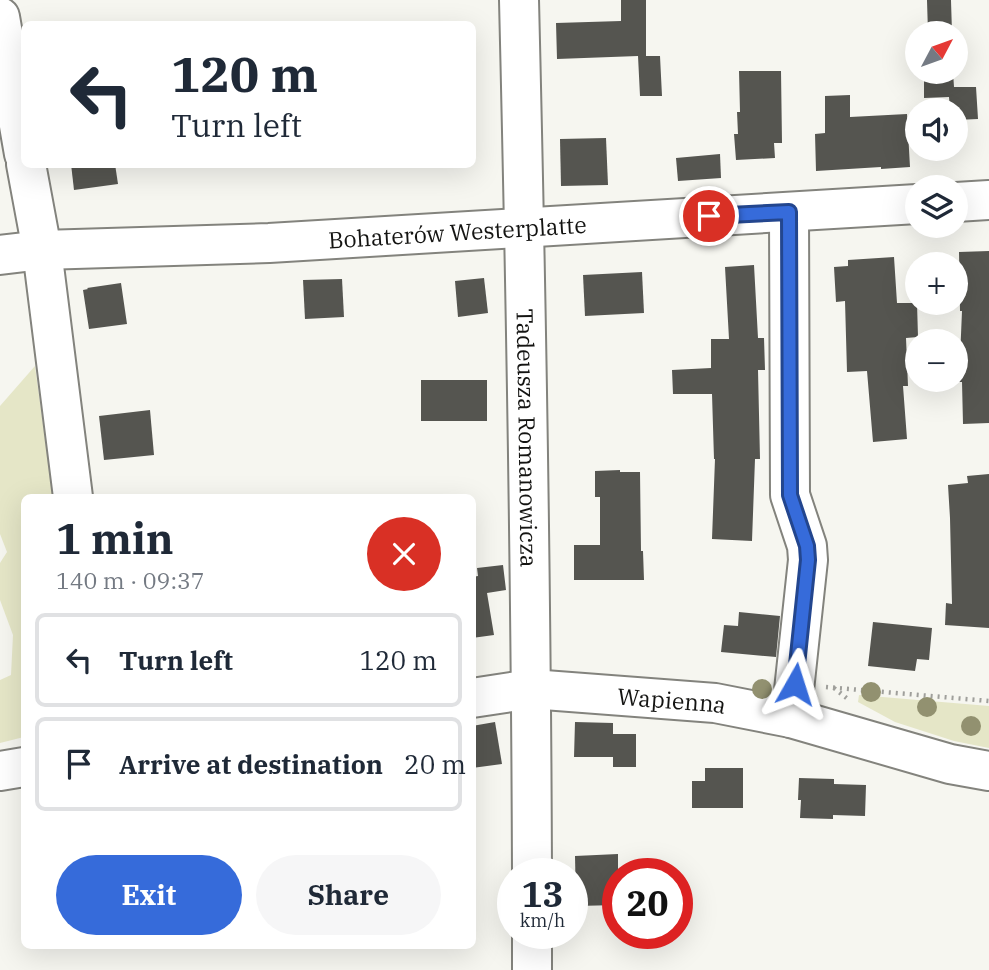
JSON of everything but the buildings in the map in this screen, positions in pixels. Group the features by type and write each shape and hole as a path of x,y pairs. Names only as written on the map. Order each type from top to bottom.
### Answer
{"street":[{"name":"Tadeusza Romanowicza","path":"520,0 532,858"},
{"path":"0,18 21,136"},
{"path":"27,168 42,250 73,494"},
{"path":"968,201 989,200"},
{"name":"Bohaterów Westerplatte","path":"0,255 42,250 269,243 905,205"},
{"path":"789,212 790,495 807,546 808,560 791,718"},
{"name":"Wapienna","path":"476,697 531,689 715,703 791,718 950,764 989,771"},
{"path":"0,771 21,768"},
{"path":"532,949 532,970"}],"path":[{"path":"833,688 989,701"}],"green space":[{"path":"35,366 53,494 21,494 21,738 0,743 0,680 11,675 13,635 0,600 0,563 7,552 0,534 0,406"},
{"path":"859,695 989,706 989,748 954,741 895,722 858,702"}],"route":[{"path":"709,216 789,212 790,495 807,546 808,560 795,684"}]}
